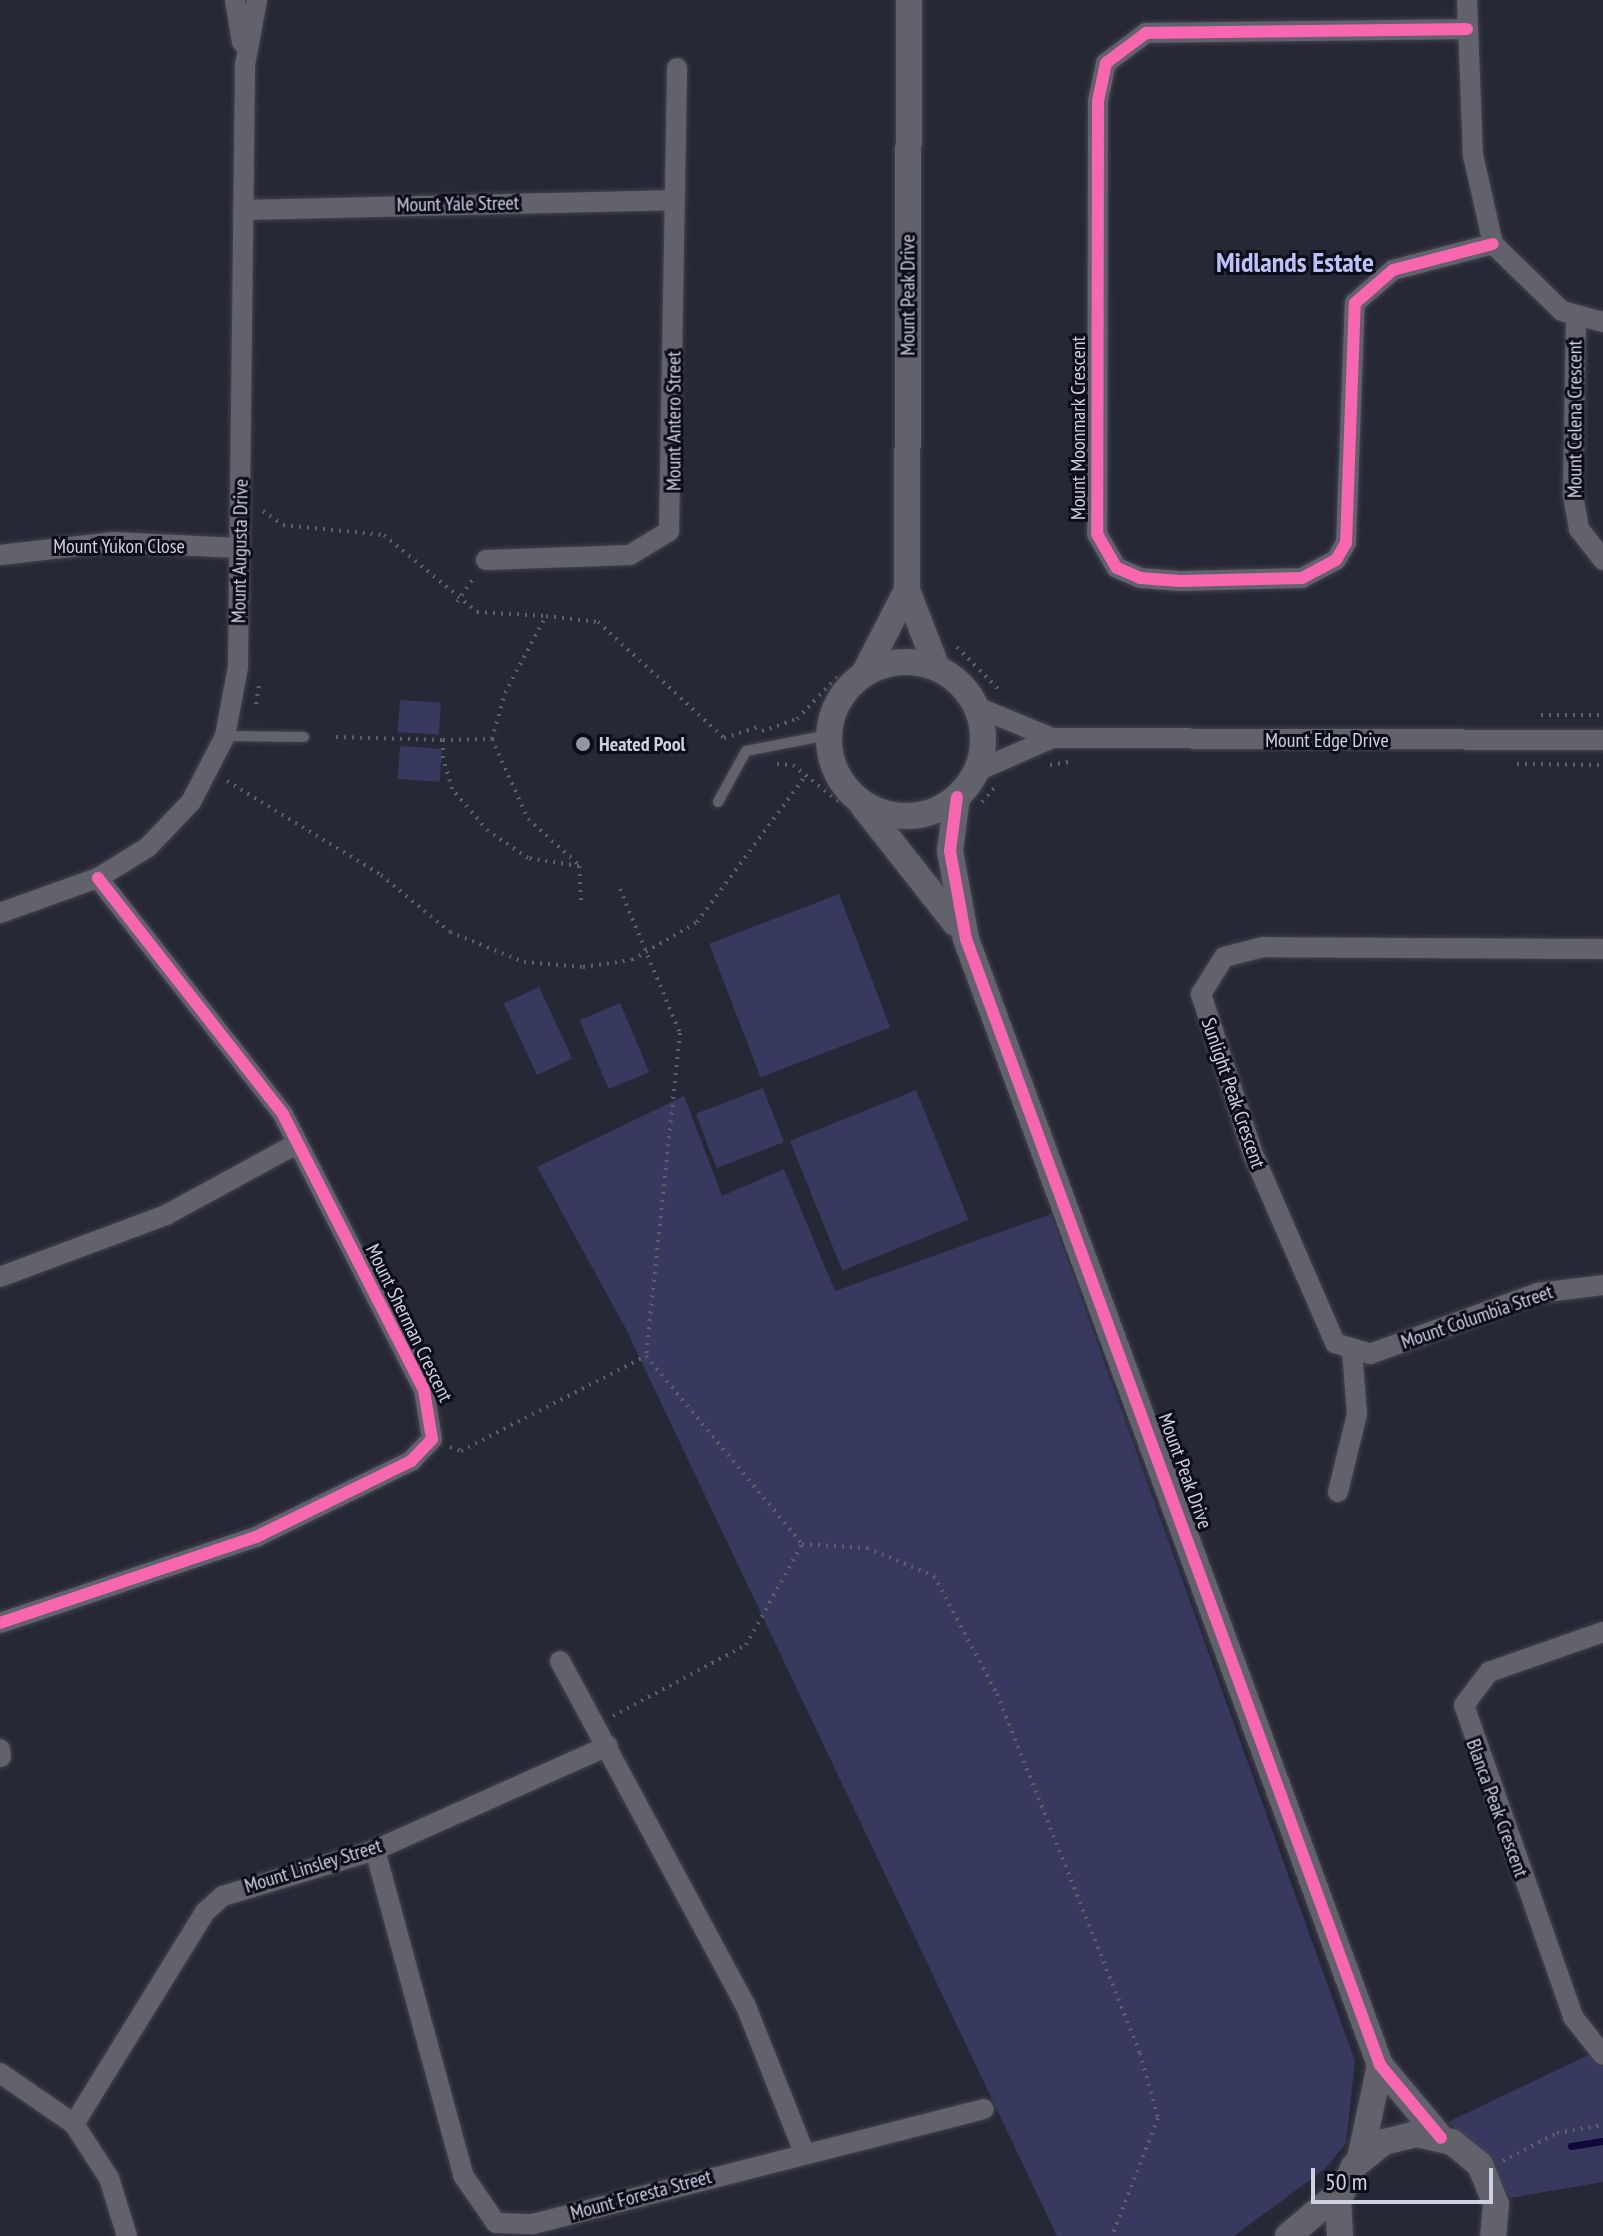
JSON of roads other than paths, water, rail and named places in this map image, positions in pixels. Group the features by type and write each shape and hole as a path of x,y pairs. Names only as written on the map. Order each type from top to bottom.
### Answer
{"street":[{"name":"Mount Augusta Drive","path":"0,913 98,878 148,847 191,802 225,736 238,667 245,65 235,0"},
{"name":"Mount Augusta Drive","path":"245,65 257,0"},
{"name":"Mount Peak Drive","path":"909,0 907,590 937,668 977,707"},
{"path":"1467,0 1473,155 1493,244 1532,287 1576,316 1603,322"},
{"name":"Mount Moonmark Crescent","path":"1467,29 1146,33 1106,63 1098,101 1097,534 1117,568 1140,578 1180,581 1302,578 1336,560 1346,543 1355,303 1393,270 1493,244"},
{"name":"Mount Antero Street","path":"486,560 630,555 669,531 675,474 673,200 677,68"},
{"name":"Mount Yale Street","path":"243,210 673,200"},
{"name":"Mount Celena Crescent","path":"1576,316 1573,495 1579,529 1603,560"},
{"name":"Mount Yukon Close","path":"0,555 114,542 239,548"},
{"name":"Mount Peak Drive","path":"907,590 854,671 839,700 829,735 835,770 852,804 966,939"},
{"path":"854,671 900,662 937,668"},
{"path":"852,804 907,816 967,803 984,739 977,707"},
{"name":"Mount Edge Drive","path":"977,707 1062,738 1603,740"},
{"name":"Mount Edge Drive","path":"977,771 1062,738"},
{"name":"Mount Peak Drive","path":"967,803 950,851 966,939 1380,2065 1441,2138 1487,2175 1496,2204 1493,2236"},
{"name":"Mount Sherman Crescent","path":"0,1623 256,1537 411,1461 432,1439 424,1390 296,1144 250,1064 98,878"},
{"name":"Sunlight Peak Crescent","path":"1352,1350 1325,1330 1253,1154 1206,1021 1201,994 1208,975 1224,957 1263,947 1603,949"},
{"path":"0,1277 166,1215 296,1144"},
{"name":"Mount Columbia Street","path":"1352,1350 1384,1349 1538,1293 1603,1285"},
{"path":"1338,1492 1357,1414 1352,1350"},
{"name":"Blanca Peak Crescent","path":"1603,1632 1489,1672 1464,1705 1573,2017 1603,2055"},
{"path":"560,1661 745,2004 803,2150"},
{"name":"Mount Linsley Street","path":"74,2124 205,1912 243,1886 375,1850 608,1746"},
{"name":"Mount Foresta Street","path":"375,1850 463,2175 496,2223 533,2224 803,2150 984,2109"},
{"path":"1288,2236 1340,2192 1360,2159 1380,2065"},
{"path":"0,2073 74,2124 109,2178 127,2236"},
{"path":"1360,2159 1393,2138 1441,2138"},
{"path":"1340,2192 1340,2236"}],"lane":[{"path":"718,802 738,759 762,745 829,735"},
{"path":"225,736 304,737"}],"waterway":[{"path":"1571,2146 1603,2141"}],"place":[{"name":"Heated Pool","path":"583,744"}],"district":[{"name":"Midlands Estate","path":"1295,262"}]}
